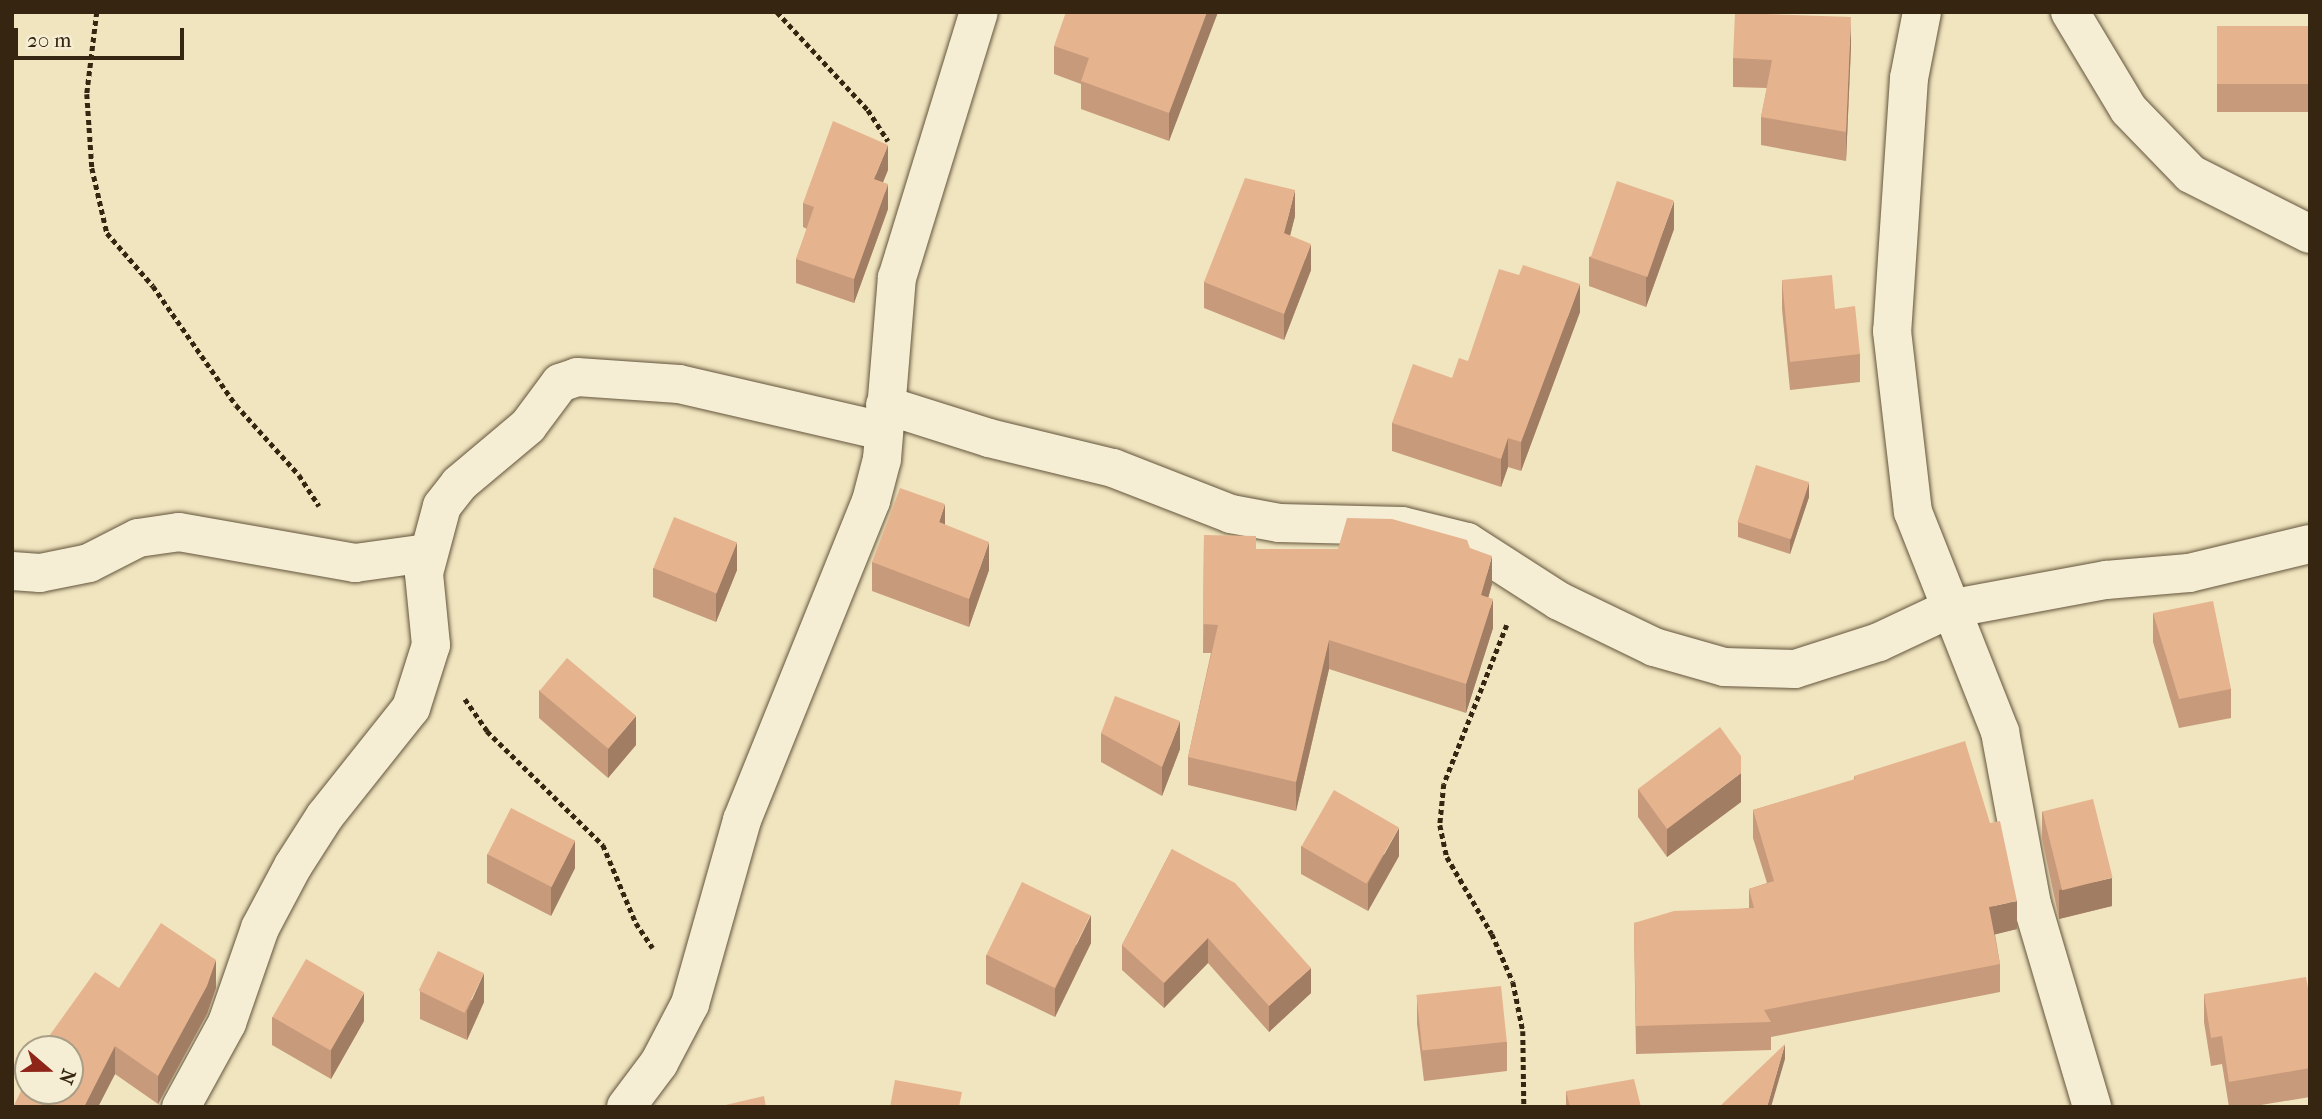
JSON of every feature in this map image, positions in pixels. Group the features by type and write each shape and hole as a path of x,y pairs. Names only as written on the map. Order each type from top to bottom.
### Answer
{"street":[{"path":"626,1107 659,1063 690,1004 743,820 871,501 882,459 897,278 920,192 979,12"},
{"path":"1922,12 1909,78 1892,331 1913,512 1949,609 1979,671 2000,733 2032,904 2092,1107"},
{"path":"2070,12 2129,110 2182,165 2310,234"},
{"path":"181,1107 227,1023 260,928 293,866 347,787 411,708 432,645 424,573 427,553 442,506 459,484 528,425 560,383 577,377 679,384 989,438 1113,468 1231,514 1279,523 1402,526 1468,542 1520,573 1559,601 1654,647 1724,667 1795,669 1879,642 1949,609 2106,580 2189,573 2310,544"},
{"path":"12,571 40,573 89,563 138,538 179,532 355,563 427,553"}],"path":[{"path":"97,12 87,94 92,168 107,233 153,286 236,405 299,475 355,563"},
{"path":"777,12 869,110 920,192"},
{"path":"1520,573 1503,642 1444,784 1440,825 1447,857 1492,934 1513,982 1523,1031 1524,1107"},
{"path":"432,645 487,731 603,845 636,923 690,1004"}],"building":[{"path":"1066,12 1207,12 1169,113 1081,81 1089,58 1054,46"},
{"path":"1735,13 1851,17 1846,132 1761,117 1772,60 1733,58"},
{"path":"2217,26 2310,26 2310,84 2217,84"},
{"path":"833,121 888,145 874,179 888,184 854,279 796,259 814,207 803,203"},
{"path":"1245,178 1295,190 1284,233 1311,244 1284,314 1204,282"},
{"path":"1617,181 1674,201 1647,277 1591,258"},
{"path":"1523,265 1580,284 1521,442 1508,438 1501,459 1392,423 1413,364 1452,378 1459,358 1468,361 1499,269 1519,275"},
{"path":"1832,275 1835,309 1855,306 1860,354 1790,362 1782,280"},
{"path":"1756,465 1809,482 1791,539 1737,522"},
{"path":"900,488 945,504 939,522 989,542 969,599 872,562"},
{"path":"674,517 737,542 716,593 653,568"},
{"path":"1347,518 1392,519 1467,540 1470,548 1492,556 1481,595 1493,599 1466,684 1329,640 1296,782 1188,757 1218,625 1203,624 1204,535 1256,536 1256,549 1338,549"},
{"path":"2213,601 2231,689 2179,699 2153,613"},
{"path":"567,658 636,716 608,749 539,691"},
{"path":"1115,696 1180,721 1162,767 1101,733"},
{"path":"1720,727 1741,756 1741,773 1667,829 1638,789"},
{"path":"1965,741 1990,823 2000,821 2017,901 1989,907 2000,964 1764,1010 1771,1022 1636,1026 1634,923 1674,911 1754,908 1749,889 1774,881 1753,810"},
{"path":"1334,790 1399,827 1366,884 1302,846"},
{"path":"2093,799 2113,878 2062,890 2043,812"},
{"path":"511,808 575,841 552,887 487,854"},
{"path":"1172,849 1235,883 1311,968 1269,1006 1208,938 1164,983 1122,945"},
{"path":"1022,882 1090,915 1055,988 986,955"},
{"path":"161,923 216,960 207,986 158,1076 115,1046 84,1107 13,1107 84,1105 84,1035 50,1035 95,972 119,988"},
{"path":"438,951 484,973 465,1013 419,991"},
{"path":"306,959 364,992 331,1051 272,1017"},
{"path":"2306,977 2310,999 2310,1068 2229,1082 2222,1036 2211,1038 2204,994"},
{"path":"1501,986 1507,1042 1422,1051 1416,995"},
{"path":"1785,1044 1767,1107 1719,1107"},
{"path":"1634,1079 1641,1107 1570,1107 1566,1091"},
{"path":"895,1080 962,1092 959,1107 890,1107"},
{"path":"764,1096 766,1107 717,1107"}]}
